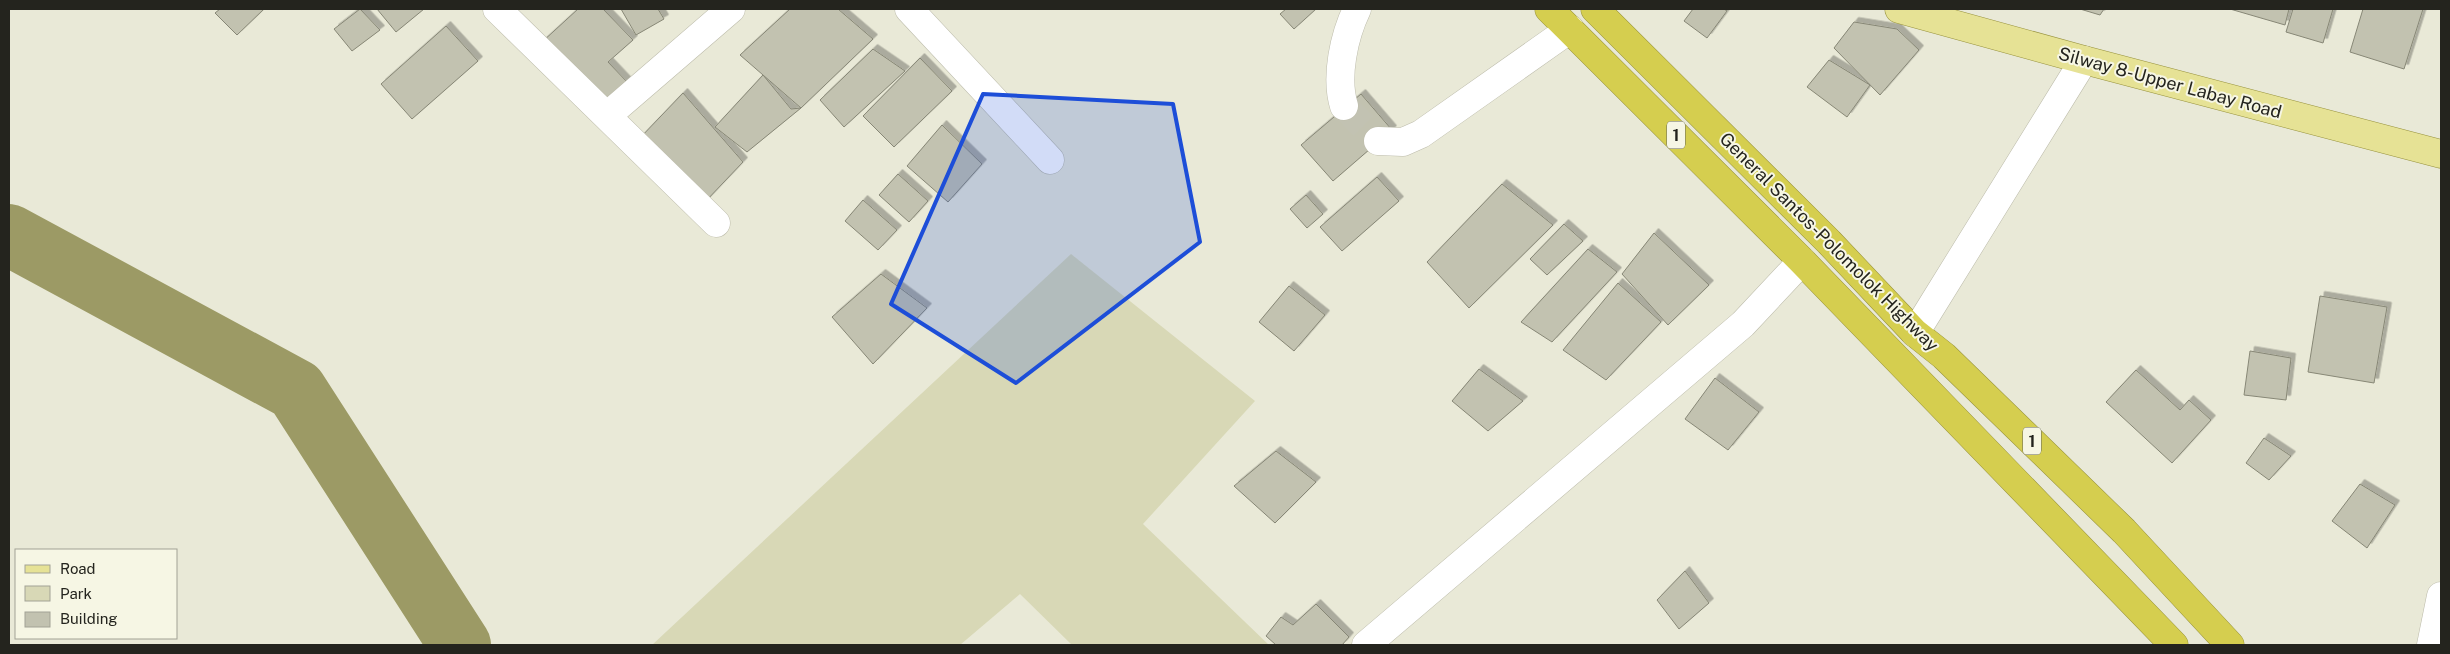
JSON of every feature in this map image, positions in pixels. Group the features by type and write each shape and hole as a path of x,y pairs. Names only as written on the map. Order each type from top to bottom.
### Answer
{"highway":[{"name":"1","path":"1549,9 1802,261 2174,645"},
{"name":"General Santos-Polomolok Highway","path":"1596,9 1829,242 1915,333 1944,356 2124,531 2230,645"}],"main road":[{"name":"Silway 8-Upper Labay Road","path":"1899,9 2441,154"}],"street":[{"path":"497,9 716,222"},
{"path":"608,115 732,9"},
{"path":"909,9 1050,160"},
{"path":"1344,106 1339,90 1340,68 1357,9"},
{"path":"1378,141 1404,142 1422,134 1570,29"},
{"path":"1915,333 2084,60"},
{"path":"1366,645 1736,330 1802,261"},
{"path":"2431,645 2441,596"}],"highlighted area":[{"path":"983,94 1173,104 1200,242 1016,383 891,304"}],"green space":[{"path":"1071,254 1255,401 1143,524 1269,645 1072,645 1020,594 960,645 652,645"}],"building":[{"path":"220,9 264,9 237,35 215,13"},
{"path":"360,9 380,30 352,51 334,29"},
{"path":"377,9 424,9 396,32"},
{"path":"578,9 603,9 633,40 608,62 629,84 604,108 542,42"},
{"path":"621,9 658,9 664,19 636,35"},
{"path":"790,9 838,9 873,39 801,108 740,55"},
{"path":"1286,9 1316,9 1294,29 1280,14"},
{"path":"1693,9 1724,9 1727,11 1707,38 1684,21"},
{"path":"2080,9 2104,9 2100,15"},
{"path":"2230,9 2289,9 2285,25"},
{"path":"2293,9 2333,9 2323,43 2286,32"},
{"path":"2363,9 2423,9 2404,69 2350,52"},
{"path":"1854,22 1897,29 1919,50 1880,95 1834,48"},
{"path":"446,26 478,61 412,119 381,84"},
{"path":"873,49 905,71 844,127 820,100"},
{"path":"920,58 952,91 894,147 863,116"},
{"path":"1829,60 1870,85 1847,117 1807,87"},
{"path":"763,75 791,109 801,108 747,152 715,127"},
{"path":"683,93 743,162 704,203 638,140"},
{"path":"1361,94 1392,130 1333,181 1301,145"},
{"path":"942,125 982,164 948,202 907,166"},
{"path":"898,174 928,201 909,222 879,195"},
{"path":"1377,177 1399,201 1342,251 1320,227"},
{"path":"1502,184 1553,225 1469,308 1427,262"},
{"path":"1306,195 1323,214 1307,228 1290,209"},
{"path":"863,200 897,230 878,250 845,221"},
{"path":"1564,224 1583,241 1547,275 1530,259"},
{"path":"1654,233 1709,285 1668,325 1622,274"},
{"path":"1588,249 1617,272 1552,342 1521,322"},
{"path":"881,274 927,308 873,364 832,317"},
{"path":"1618,283 1661,322 1606,380 1563,350"},
{"path":"1289,286 1325,315 1294,351 1259,322"},
{"path":"2320,296 2387,307 2374,383 2308,372"},
{"path":"2250,351 2291,358 2286,400 2244,395"},
{"path":"1479,369 1523,401 1488,431 1452,401"},
{"path":"2136,370 2180,410 2189,400 2211,420 2172,463 2106,402"},
{"path":"1715,378 1759,412 1728,450 1685,419"},
{"path":"2264,438 2291,456 2269,480 2246,463"},
{"path":"1276,451 1316,482 1275,523 1234,486"},
{"path":"2360,484 2395,505 2367,548 2332,521"},
{"path":"1685,571 1709,603 1679,629 1657,600"},
{"path":"1316,604 1349,637 1342,645 1276,645 1266,636 1281,617 1293,625"}],"waterway":[{"path":"9,235 296,390 460,645"}],"tunnel":[{"path":"1344,106 1378,141"}]}
